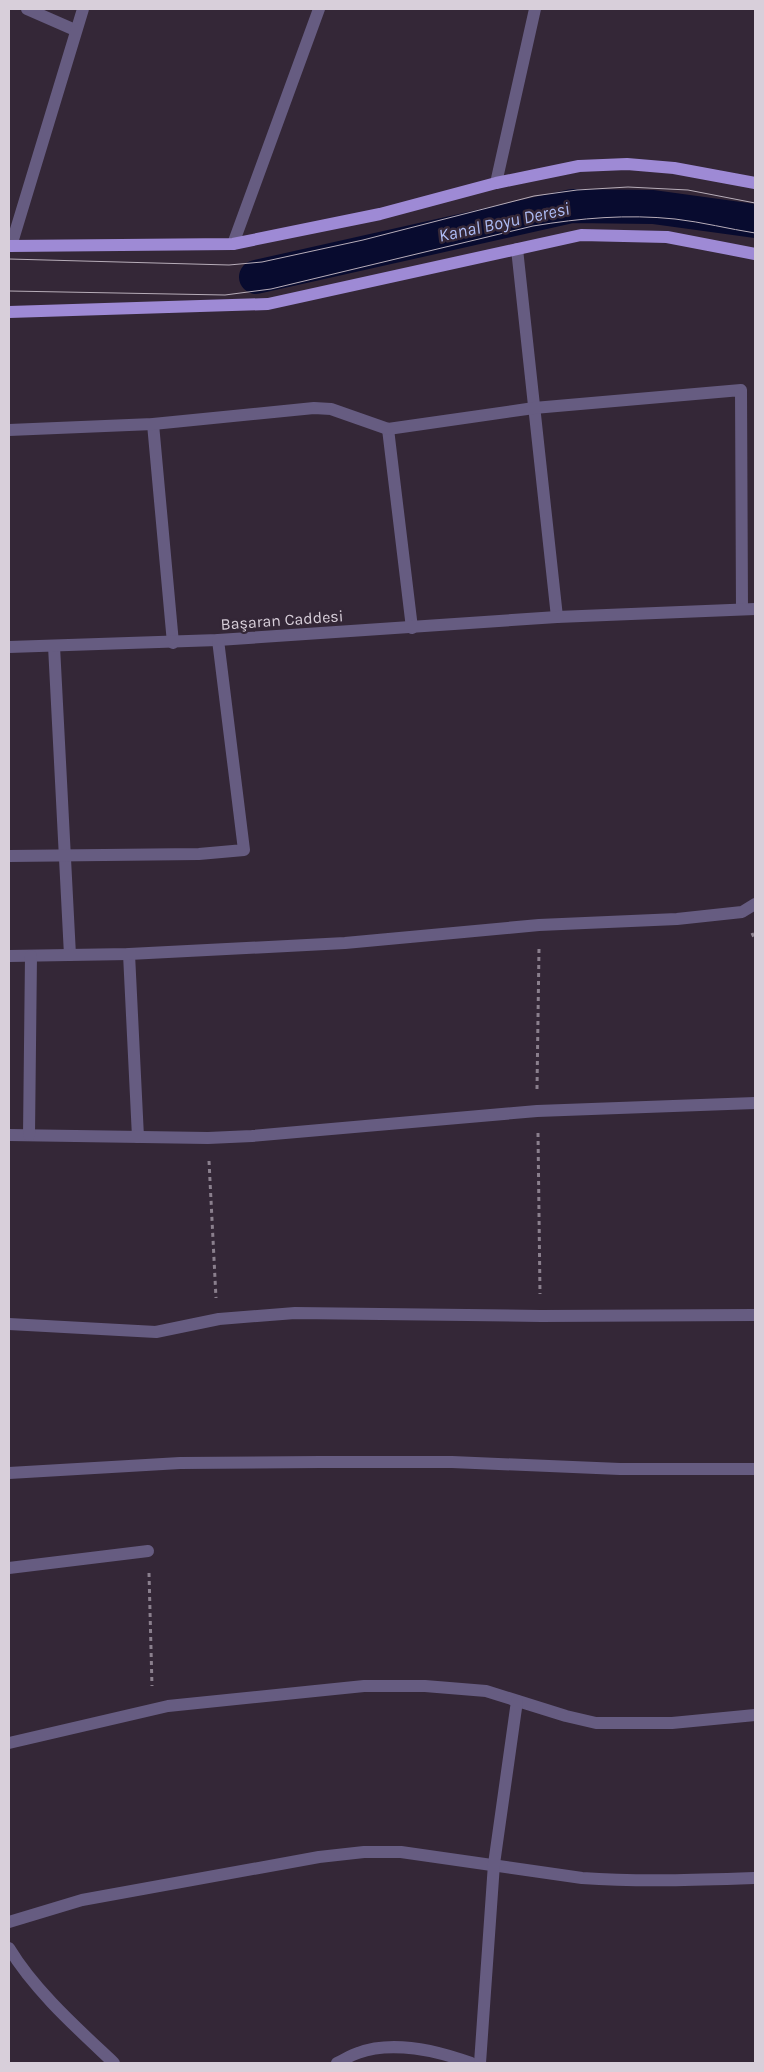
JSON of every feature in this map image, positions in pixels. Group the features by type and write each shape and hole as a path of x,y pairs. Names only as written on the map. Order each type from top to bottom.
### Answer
{"main road":[{"path":"10,246 233,244 380,214 496,183 579,166 626,164 674,168 755,183"},
{"path":"9,312 268,304 581,235 668,237 755,254"}],"street":[{"path":"27,9 75,30"},
{"path":"10,246 83,9"},
{"path":"233,244 319,9"},
{"path":"496,183 535,9"},
{"path":"517,248 557,617"},
{"path":"9,430 153,424 314,408 331,408 388,429 534,408 741,390 742,609"},
{"path":"153,424 173,643"},
{"path":"388,429 412,628"},
{"name":"Başaran Caddesi","path":"9,647 173,643 557,617 755,609"},
{"path":"9,856 65,857 199,854 244,850 218,640"},
{"path":"54,646 70,955"},
{"path":"9,956 129,954 345,943 539,925 677,919 742,912 755,904"},
{"path":"129,954 138,1137"},
{"path":"29,1135 31,956"},
{"path":"9,1135 208,1138 252,1136 537,1111 755,1103"},
{"path":"9,1324 156,1332 219,1320 295,1313 541,1316 755,1315"},
{"path":"9,1473 180,1463 320,1462 452,1462 620,1469 755,1469"},
{"path":"9,1568 148,1551"},
{"path":"9,1743 153,1710 364,1686 461,1688 486,1691 566,1716 596,1723 672,1723 755,1715"},
{"path":"480,2063 494,1864 517,1701"},
{"path":"9,1922 82,1900 319,1857 364,1852 401,1852 582,1878 611,1880 755,1878"},
{"path":"9,1948 19,1965 76,2028 114,2063"},
{"path":"337,2063 360,2052 382,2048 424,2050 449,2055 471,2063"}],"path":[{"path":"208,1138 219,1320"},
{"path":"148,1551 153,1710"}],"waterway":[{"name":"Kanal Boyu Deresi","path":"256,277 572,206 653,207 755,221"}],"tram line":[{"path":"9,259 229,265 262,262 363,240 534,196 577,190 628,187 688,190 755,203"},
{"path":"9,291 225,295 271,289 533,226 586,219 622,217 675,219 755,233"}]}
